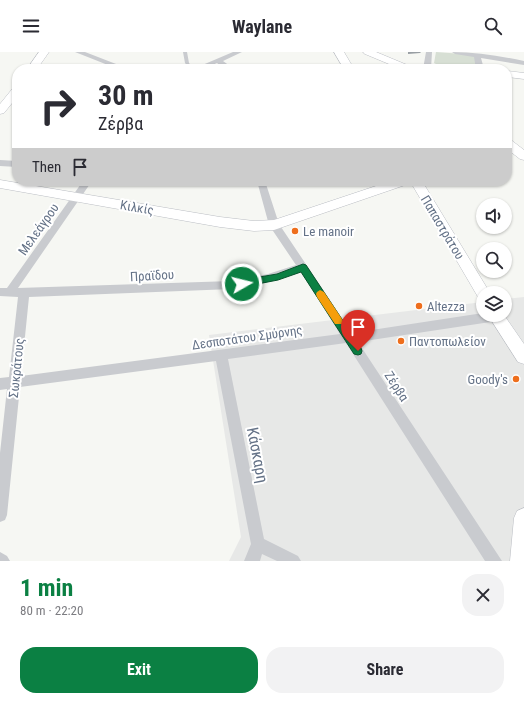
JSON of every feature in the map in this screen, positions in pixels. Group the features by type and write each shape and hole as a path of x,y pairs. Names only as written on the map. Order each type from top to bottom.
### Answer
{"street":[{"path":"36,64 44,52"},
{"path":"78,52 111,64"},
{"path":"211,64 239,52"},
{"path":"339,52 346,64"},
{"path":"368,52 397,64"},
{"path":"428,64 429,52"},
{"path":"455,52 524,63"},
{"path":"477,56 479,64"},
{"path":"219,61 223,64"},
{"path":"512,74 523,74"},
{"path":"0,112 9,100"},
{"path":"513,147 524,156"},
{"path":"0,163 12,164"},
{"name":"Κιλκίς","path":"0,184 220,222 254,226 274,225 389,186"},
{"name":"Μελεάγρου","path":"5,293 84,186"},
{"name":"Ζέρβα","path":"262,186 274,225 303,267 494,561"},
{"name":"Παπαστράτου","path":"419,186 479,286"},
{"name":"Πραϊδου","path":"5,293 232,285 278,277 303,267"},
{"name":"Σωκράτους","path":"0,515 24,293"},
{"name":"Δεσποτάτου Σμύρνης","path":"0,384 349,338 476,318"},
{"path":"502,322 524,357"},
{"name":"Κάσκαρη","path":"221,355 258,544"},
{"path":"520,561 524,518"},
{"path":"252,561 258,544 293,561"}],"lane":[{"path":"185,52 189,64"}],"shaded area":[{"path":"436,52 476,55 478,64 436,64 434,63"},
{"path":"524,297 524,561 229,561 241,537 209,335 476,303 476,322 512,322 512,298"}],"slow traffic":[{"path":"320,294 338,321"}],"place":[{"name":"Le manoir","path":"295,231"},
{"name":"Altezza","path":"419,306"},
{"name":"Παντοπωλείον","path":"401,341"},
{"name":"Goody's","path":"516,379"}],"route":[{"path":"242,284 278,277 303,267 358,351"}]}
